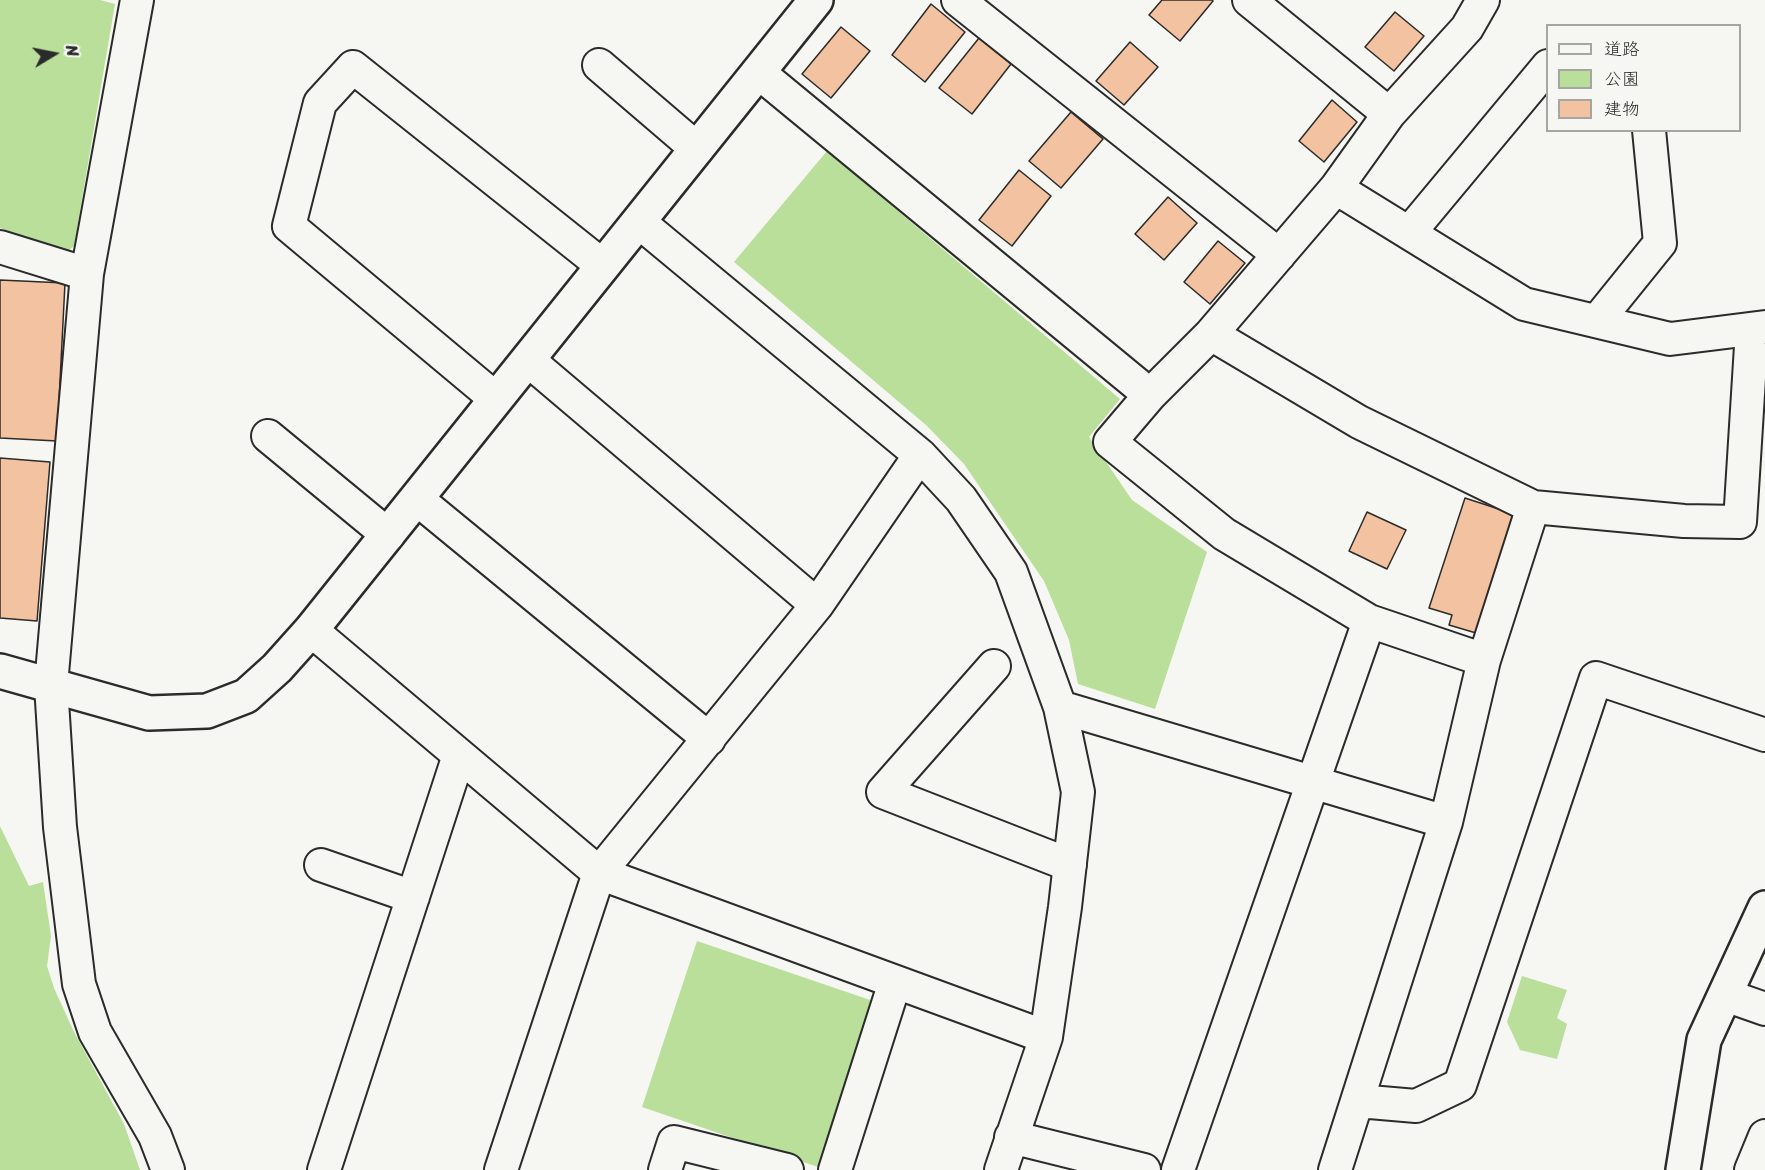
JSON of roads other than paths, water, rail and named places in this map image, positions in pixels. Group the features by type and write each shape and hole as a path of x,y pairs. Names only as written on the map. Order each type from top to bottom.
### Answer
{"street":[{"path":"137,0 87,274 51,685 60,826 79,984 95,1032 155,1136 168,1170"},
{"path":"0,671 148,713 207,711 246,696 277,668 311,630 815,0"},
{"path":"958,0 1279,255"},
{"path":"1249,0 1389,114"},
{"path":"1483,0 1467,28 1389,114 1336,188 1211,334 1150,395 1110,442 1224,534 1369,621 1484,660"},
{"path":"599,65 697,149"},
{"path":"496,399 289,226 320,104 353,66 603,266"},
{"path":"1409,233 1546,68"},
{"path":"758,72 1150,395"},
{"path":"1597,321 1660,243 1649,132"},
{"path":"1211,334 1359,422 1533,507 1684,521 1740,522 1759,329 1670,339 1524,304 1336,188"},
{"path":"639,222 920,455 961,499 1011,572 1060,707 1078,792 1046,1037 1001,1170"},
{"path":"0,247 87,274"},
{"path":"528,360 817,605"},
{"path":"268,436 388,535"},
{"path":"501,1170 599,873 817,605 920,455"},
{"path":"417,499 709,739"},
{"path":"1335,1170 1446,822 1484,660 1533,507"},
{"path":"1178,1170 1369,621"},
{"path":"311,630 599,873 1046,1037"},
{"path":"994,666 884,792 1070,865"},
{"path":"1358,1101 1416,1106 1460,1085 1596,678 1765,735"},
{"path":"1060,707 1446,822"},
{"path":"324,1170 459,755"},
{"path":"321,865 413,897"},
{"path":"1683,1170 1704,1040 1765,908"},
{"path":"835,1170 895,981"},
{"path":"1725,995 1765,1009"},
{"path":"1751,1170 1765,1136"},
{"path":"1011,1137 1144,1170"},
{"path":"665,1170 674,1143 787,1170"}]}
